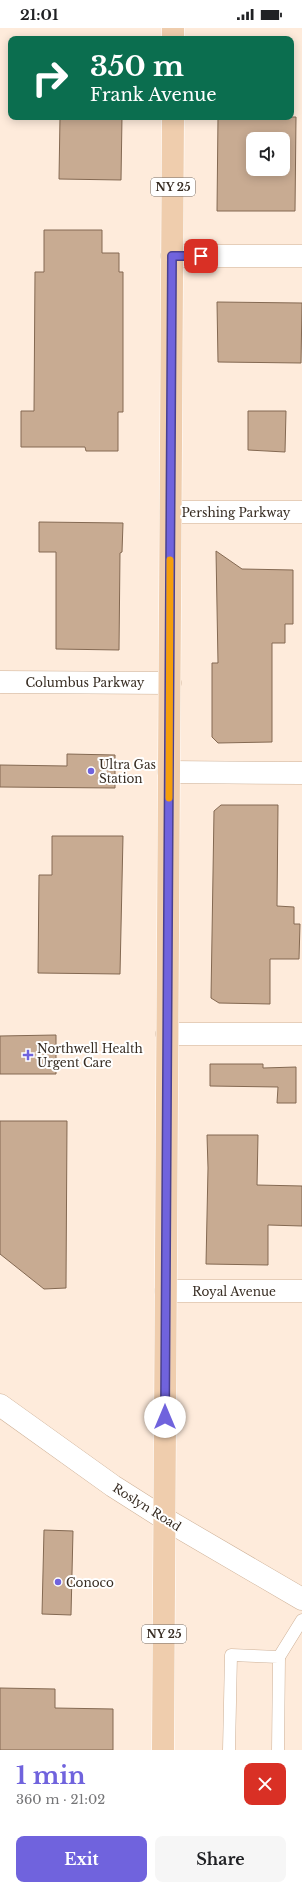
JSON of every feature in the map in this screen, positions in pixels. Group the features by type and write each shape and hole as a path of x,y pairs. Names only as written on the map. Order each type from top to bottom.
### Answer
{"main road":[{"name":"NY 25","path":"163,1750 173,120"}],"street":[{"path":"172,256 302,256"},
{"name":"Pershing Parkway","path":"171,512 302,512"},
{"name":"Columbus Parkway","path":"0,682 170,683"},
{"path":"169,772 302,773"},
{"path":"167,1034 302,1034"},
{"name":"Royal Avenue","path":"166,1291 302,1291"},
{"name":"Roslyn Road","path":"0,1405 112,1486 165,1519 302,1598"}],"lane":[{"path":"278,1750 278,1657 302,1620"},
{"path":"229,1750 232,1655 278,1657"}],"building":[{"path":"294,117 296,117 295,211 217,211 218,120 294,120"},
{"path":"60,120 122,120 121,180 59,179"},
{"path":"44,230 102,230 102,253 119,253 119,272 123,272 123,412 118,412 118,451 86,451 85,447 21,447 21,411 34,411 35,272 44,272"},
{"path":"217,302 302,303 301,363 218,362"},
{"path":"248,411 286,411 285,452 248,450"},
{"path":"39,522 123,523 122,552 120,553 119,650 56,649 56,552 39,552"},
{"path":"216,551 242,569 293,570 293,624 285,624 285,643 272,643 272,742 218,743 212,737 212,663 218,663"},
{"path":"67,754 115,755 115,788 0,787 0,765 67,766"},
{"path":"221,805 278,805 277,906 294,907 294,924 300,924 299,959 270,959 270,1004 219,1003 211,998 214,811"},
{"path":"52,836 123,836 120,974 38,973 39,875 52,875"},
{"name":"Northwell Health Urgent Care","path":"56,1035 56,1074 0,1074 0,1036"},
{"path":"210,1064 263,1064 263,1068 296,1067 296,1103 277,1103 278,1087 210,1086"},
{"path":"0,1121 67,1121 66,1288 44,1289 0,1254"},
{"path":"207,1135 258,1135 257,1185 302,1186 302,1226 268,1225 268,1265 206,1264 208,1168"},
{"path":"44,1530 73,1531 71,1615 42,1614"},
{"path":"0,1688 55,1689 55,1708 113,1709 113,1750 0,1750"}],"slow traffic":[{"path":"169,798 170,560"}],"place":[{"name":"Ultra Gas Station","path":"91,771"},
{"name":"Northwell Health Urgent Care","path":"28,1055"},
{"name":"Conoco","path":"58,1582"}],"route":[{"path":"165,1417 172,256 201,256"}]}
